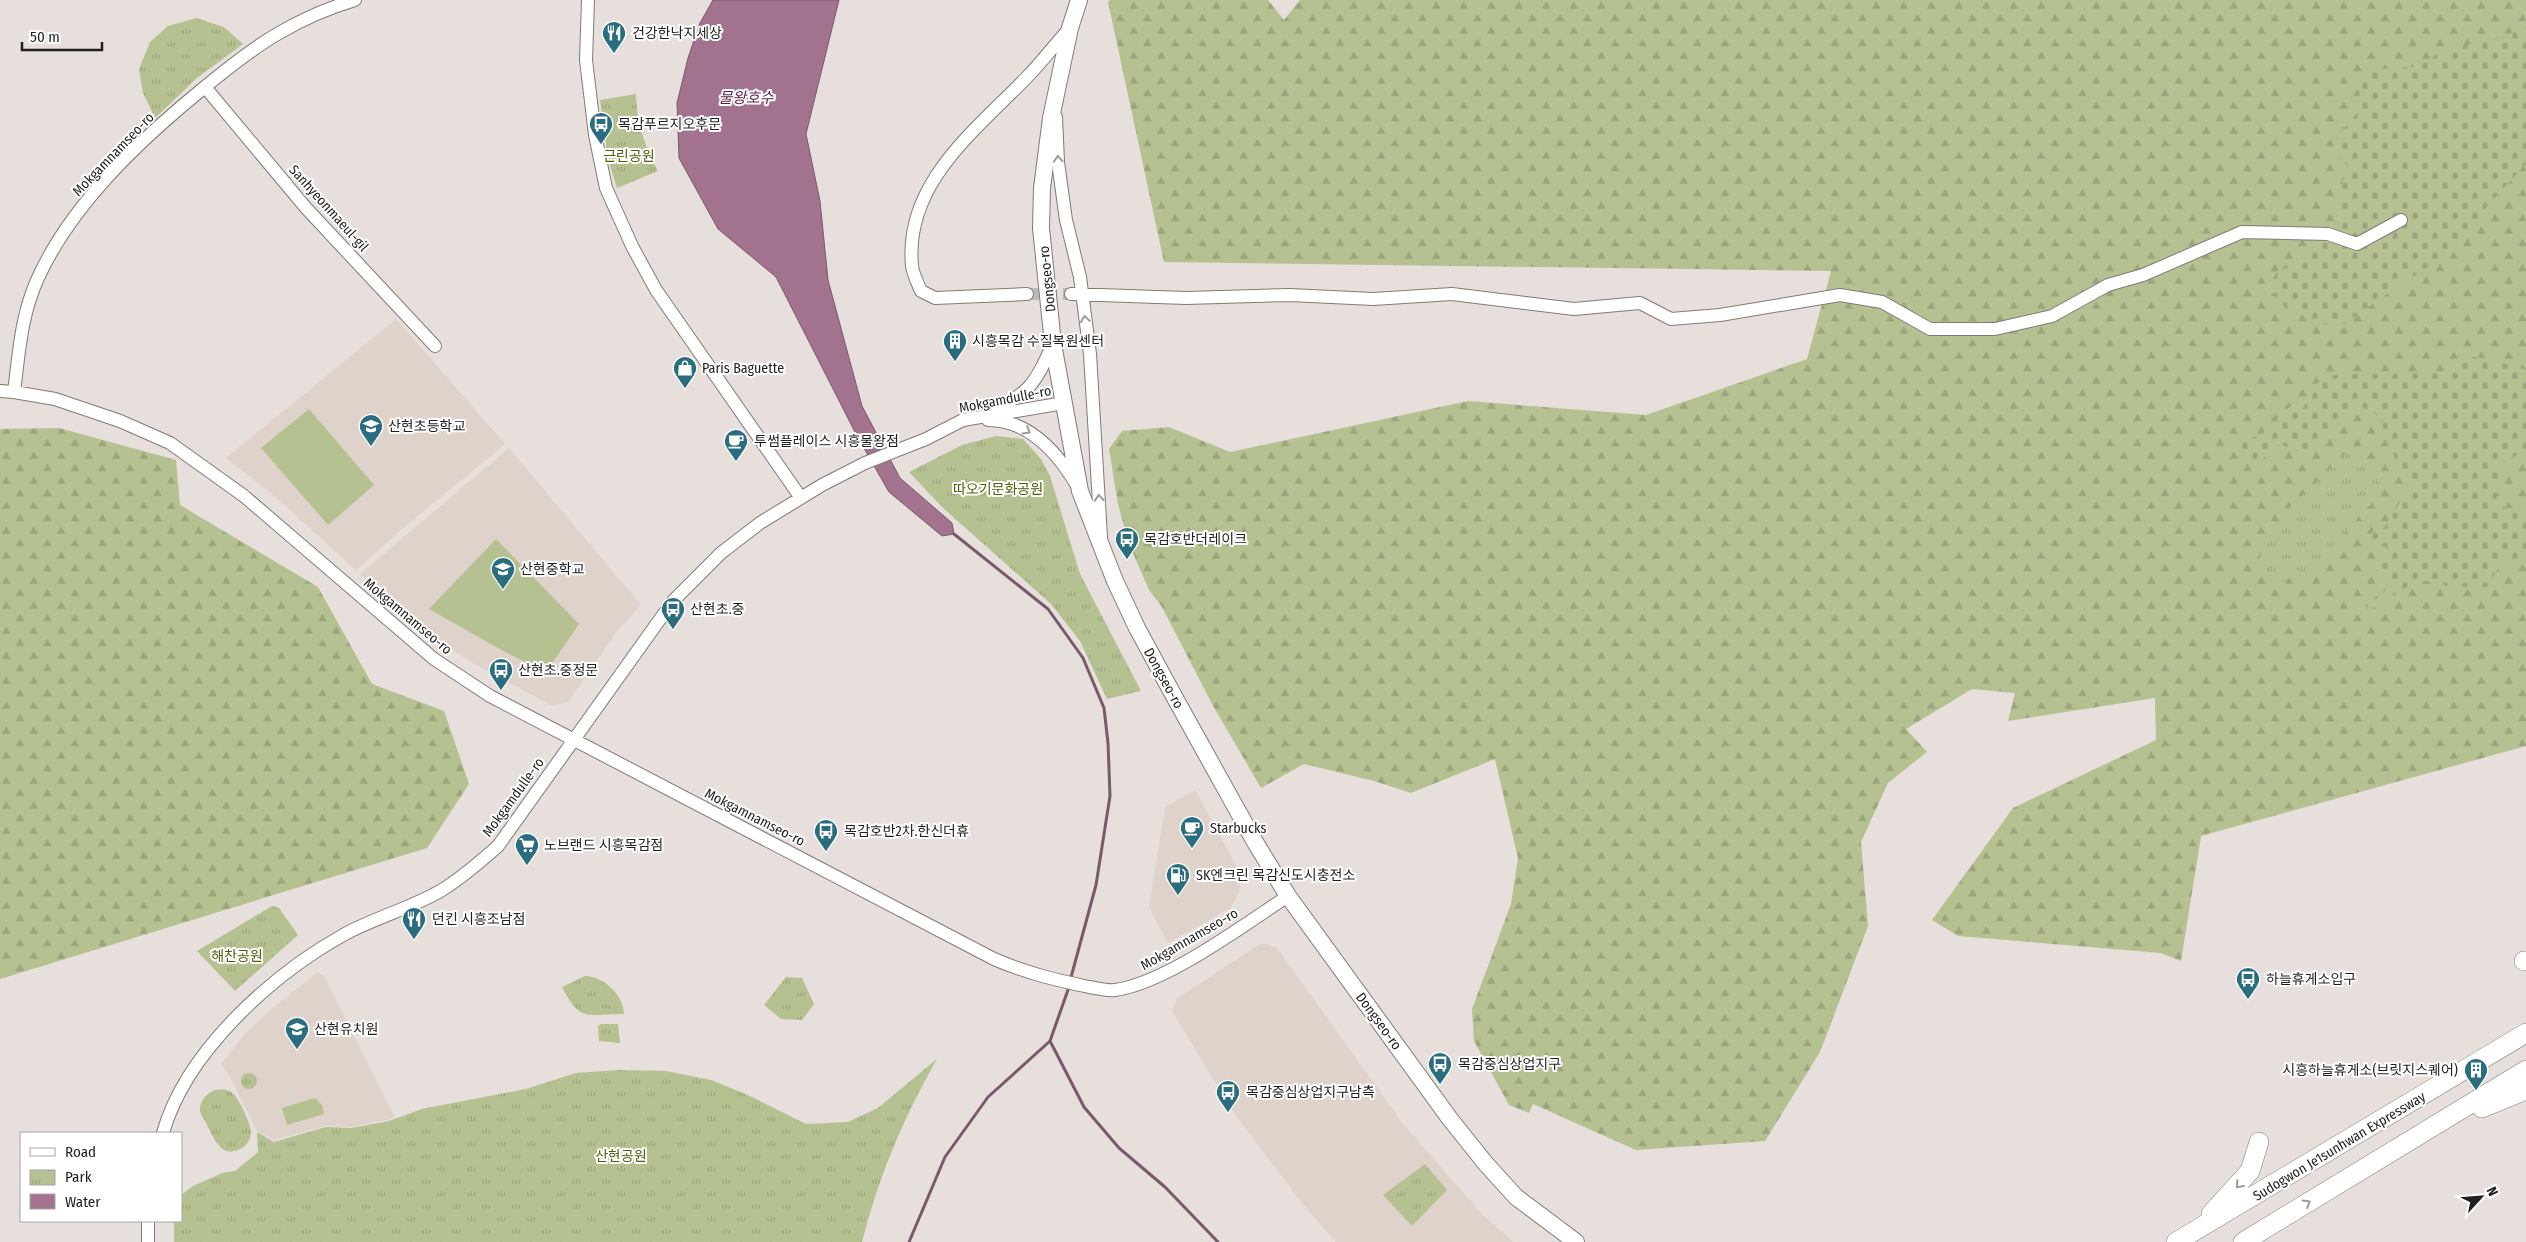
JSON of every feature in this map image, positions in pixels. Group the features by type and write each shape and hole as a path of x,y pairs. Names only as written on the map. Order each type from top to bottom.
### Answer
{"highway":[{"name":"Sudogwon Je1sunhwan Expressway","path":"2175,1242 2236,1208 2526,1033"},
{"path":"2243,1242 2526,1070"},
{"path":"2432,1128 2526,1090"},
{"path":"2175,1242 2223,1203 2244,1179 2254,1165 2259,1142"}],"main road":[{"name":"Dongseo-ro","path":"1079,0 1070,28 1055,97 1042,188 1041,228 1053,344 1080,491 1102,547 1136,628 1254,842 1288,896 1450,1119 1486,1164 1516,1197 1576,1242"}],"street":[{"name":"Mokgamnamseo-ro","path":"355,0 326,9 278,34 205,87 172,114 112,173 75,216 38,278 24,317 14,392 55,399 120,420 170,443 244,496 434,659 490,696 994,959 1023,972 1060,982 1114,990 1147,981 1208,947 1288,896"},
{"path":"588,0 586,60 595,135 606,188 632,246 656,290 801,498"},
{"path":"1027,294 935,298 920,291 912,267 914,226 932,179 974,128 1028,77 1070,28"},
{"name":"Sanhyeonmaeul-gil","path":"205,87 306,208 435,346"},
{"path":"1055,97 1058,162 1077,294 1090,354 1102,547"},
{"path":"1077,294 1186,298 1290,295 1373,299 1452,294 1574,309 1640,302 1671,318 1720,314 1840,295 1882,302 1930,329 1995,329 2052,316 2108,285 2143,275 2242,232 2328,234 2357,244 2401,220"},
{"path":"963,420 996,408 1022,394 1033,385 1053,344"},
{"path":"0,391 14,392"},
{"name":"Mokgamdulle-ro","path":"163,1132 171,1108 180,1091 200,1061 248,1003 296,964 320,948 347,933 440,891 466,874 498,846 673,601 721,553 760,523 822,485 865,463 926,439 963,420 1064,403"},
{"path":"963,420 996,420 1016,424 1048,446 1064,464 1080,491"},
{"path":"148,1222 148,1242"}],"shaded area":[{"name":"산현초등학교","path":"396,319 505,444 356,570 271,493 226,458"},
{"name":"산현중학교","path":"509,448 641,605 617,631 568,702 553,706 474,664 443,643 360,574"},
{"path":"1195,790 1240,873 1239,893 1230,908 1168,943 1149,907 1165,807"},
{"path":"1260,944 1267,944 1277,948 1404,1125 1481,1213 1513,1242 1336,1242 1304,1206 1234,1113 1172,1011 1177,998"},
{"name":"산현유치원","path":"318,972 325,978 395,1118 351,1127 326,1126 274,1140 257,1131 230,1077 221,1064 244,1035 268,1012"}],"green space":[{"path":"1110,0 1268,0 1284,20 1300,0 2526,0 2526,746 2201,836 2181,961 2161,953 1958,936 1932,920 2013,808 2156,740 2155,698 2008,721 2015,693 1972,689 1906,729 1927,752 1888,783 1861,842 1868,926 1820,1052 1765,1141 1636,1150 1533,1104 1529,1113 1509,1105 1474,1041 1472,1009 1511,904 1518,858 1495,759 1411,793 1374,781 1304,764 1261,788 1212,704 1162,607 1149,590 1129,544 1118,504 1109,449 1122,431 1169,427 1230,452 1468,401 1646,415 1807,359 1831,271 1164,262 1108,2"},
{"path":"196,18 224,27 243,44 197,78 155,118 143,93 139,69 150,42 168,26"},
{"path":"2526,28 2526,164 2497,195 2452,251 2337,329 2286,309 2268,288 2278,270 2320,245 2338,225 2341,186 2348,167 2338,155 2336,138 2357,113 2363,69 2416,67 2442,51 2504,36"},
{"name":"근린공원","path":"636,94 642,134 658,171 617,188 608,159 600,100"},
{"path":"2468,356 2493,360 2526,370 2526,450 2503,463 2496,496 2503,507 2511,508 2519,516 2526,508 2526,555 2521,559 2502,559 2489,587 2452,587 2426,581 2408,586 2370,610 2365,605 2389,588 2380,571 2377,558 2388,557 2385,545 2375,545 2370,536 2374,530 2384,528 2408,489 2405,477 2384,437 2382,417 2361,407 2343,418 2332,434 2312,452 2296,452 2281,444 2269,451 2258,466 2244,456 2238,444 2243,434 2259,438 2268,429 2278,426 2277,415 2293,405 2303,408 2321,378 2339,374 2456,373"},
{"path":"309,409 374,485 328,525 261,448"},
{"path":"59,428 176,460 180,505 318,587 372,684 444,711 469,784 427,848 0,979 0,429"},
{"name":"따오기문화공원","path":"996,436 1023,439 1041,459 1050,476 1080,574 1141,691 1107,699 1080,641 1051,604 942,507 909,472 962,445"},
{"path":"2348,451 2386,488 2310,570 2271,586 2252,568 2287,510"},
{"path":"496,539 579,624 546,672 505,652 429,609"},
{"name":"해찬공원","path":"272,906 279,908 298,935 235,991 197,951"},
{"path":"585,976 599,979 612,988 621,1000 624,1014 586,1014 574,1006 562,987"},
{"path":"786,977 802,978 814,1004 802,1020 781,1019 764,1005"},
{"path":"601,1024 618,1024 620,1043 599,1041 598,1026"},
{"name":"산현공원","path":"937,1059 913,1104 893,1148 876,1193 862,1242 174,1242 174,1222 182,1222 182,1194 193,1186 222,1173 235,1171 258,1152 257,1132 274,1142 326,1127 351,1128 389,1121 422,1109 526,1089 576,1073 619,1070 666,1071 711,1080 748,1095 806,1124 848,1122 878,1108"},
{"path":"249,1073 255,1075 257,1081 255,1087 249,1089 243,1087 241,1081 243,1075"},
{"path":"215,1090 227,1090 235,1096 249,1124 251,1132 248,1142 244,1147 235,1151 224,1150 216,1142 201,1114 200,1107 202,1101"},
{"path":"315,1098 322,1105 324,1114 287,1125 282,1108"},
{"path":"1425,1164 1447,1190 1412,1226 1383,1195"}],"water":[{"name":"물왕호수","path":"713,0 839,0 806,134 820,201 828,280 862,406 900,478 952,523 954,534 942,536 889,492 857,436 776,277 718,229 679,158 677,103 688,58 700,23"}],"waterway":[{"path":"954,534 1048,609 1083,658 1104,708 1108,743 1110,796 1096,885 1070,981"},
{"path":"1069,987 1050,1041 1084,1107 1119,1148 1165,1187 1218,1242"},
{"path":"909,1242 945,1157 988,1097 1050,1041"}],"tunnel":[{"path":"1027,294 1071,294"}],"place":[{"name":"건강한낙지세상","path":"614,54"},
{"name":"목감푸르지오후문","path":"601,145"},
{"name":"시흥목감 수질복원센터","path":"955,362"},
{"name":"Paris Baguette","path":"685,389"},
{"name":"산현초등학교","path":"371,447"},
{"name":"투썸플레이스 시흥물왕점","path":"736,462"},
{"name":"목감호반더레이크","path":"1127,560"},
{"name":"산현중학교","path":"503,590"},
{"name":"산현초.중","path":"673,630"},
{"name":"산현초.중정문","path":"501,691"},
{"name":"Starbucks","path":"1192,849"},
{"name":"목감호반2차.한신더휴","path":"826,852"},
{"name":"노브랜드 시흥목감점","path":"527,866"},
{"name":"SK엔크린 목감신도시충전소","path":"1178,896"},
{"name":"던킨 시흥조남점","path":"414,940"},
{"name":"하늘휴게소입구","path":"2248,1000"},
{"name":"산현유치원","path":"297,1050"},
{"name":"목감중심상업지구","path":"1440,1085"},
{"name":"시흥하늘휴게소(브릿지스퀘어)","path":"2476,1091"},
{"name":"목감중심상업지구남측","path":"1228,1113"}]}
